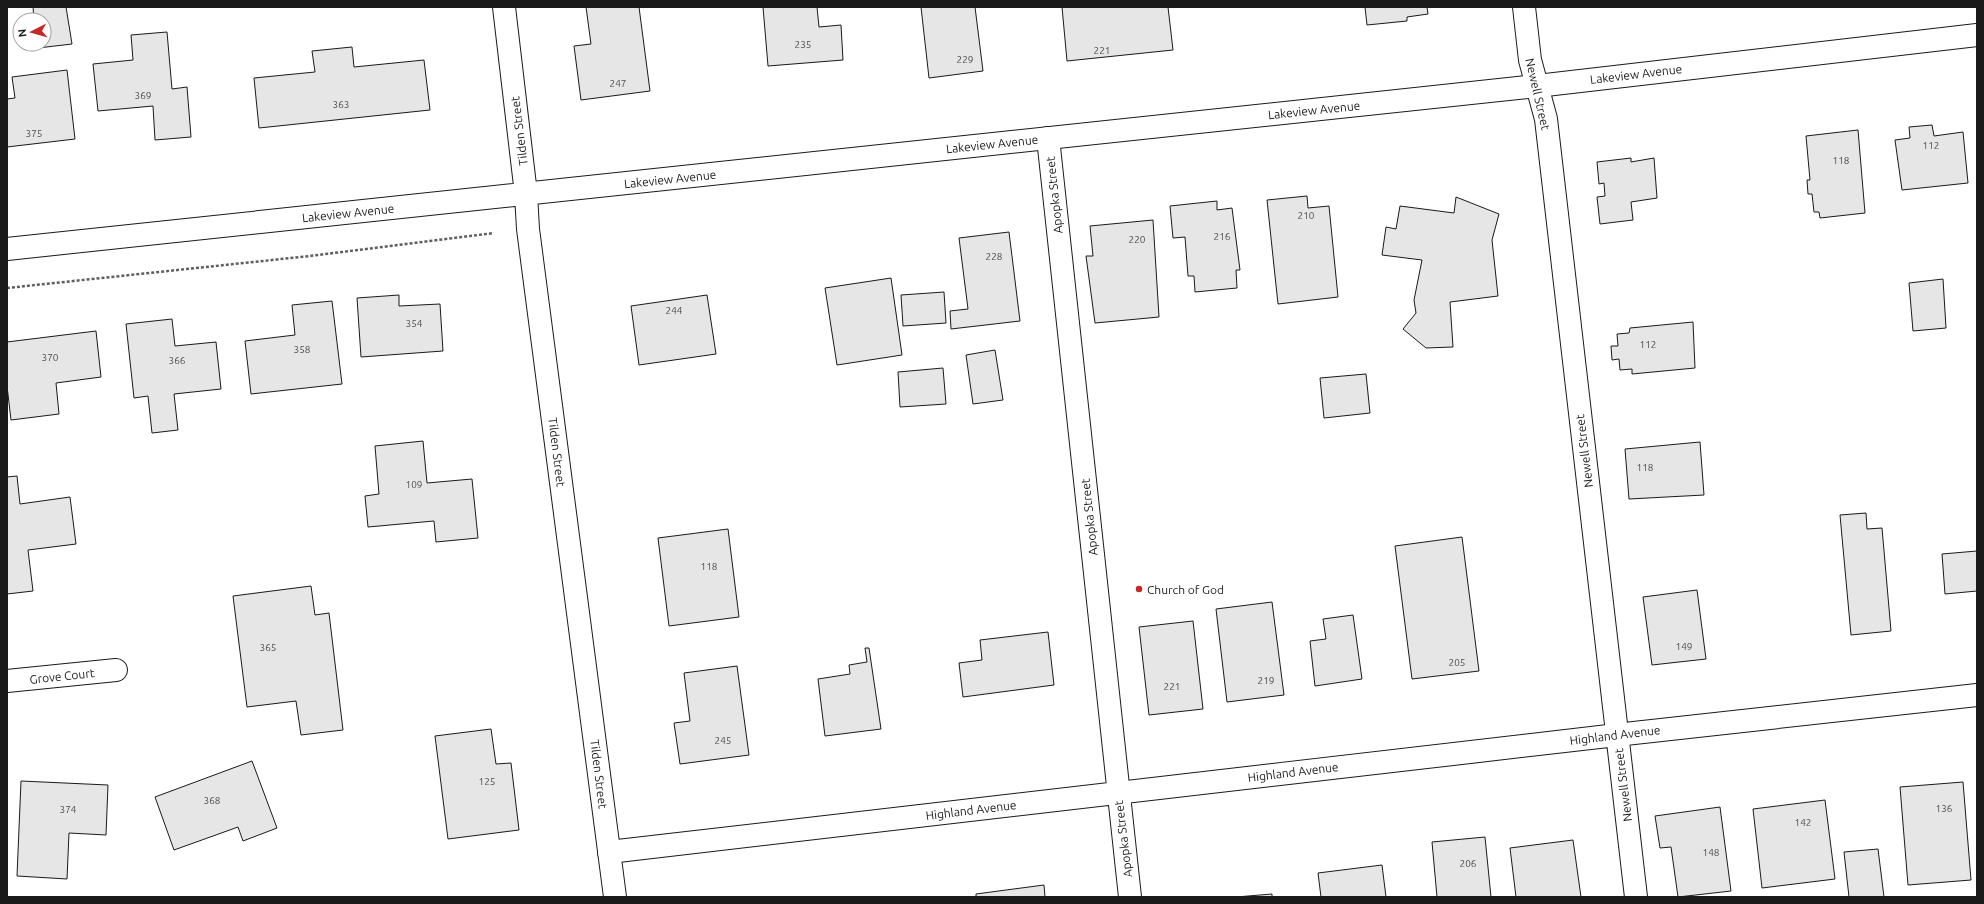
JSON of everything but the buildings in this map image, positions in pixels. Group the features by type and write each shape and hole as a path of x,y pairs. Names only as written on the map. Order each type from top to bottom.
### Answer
{"street":[{"name":"Tilden Street","path":"504,7 526,194 528,229 615,897"},
{"name":"Newell Street","path":"1524,7 1530,60 1546,119 1636,897"},
{"name":"Lakeview Avenue","path":"7,248 1537,86 1977,35"},
{"name":"Apopka Street","path":"1048,138 1130,897"},
{"name":"Grove Court","path":"7,681 116,670"},
{"name":"Highland Avenue","path":"609,852 1617,735 1977,695"}],"path":[{"path":"7,288 310,256 494,232"}],"place":[{"name":"Church of God","path":"1139,589"}]}
